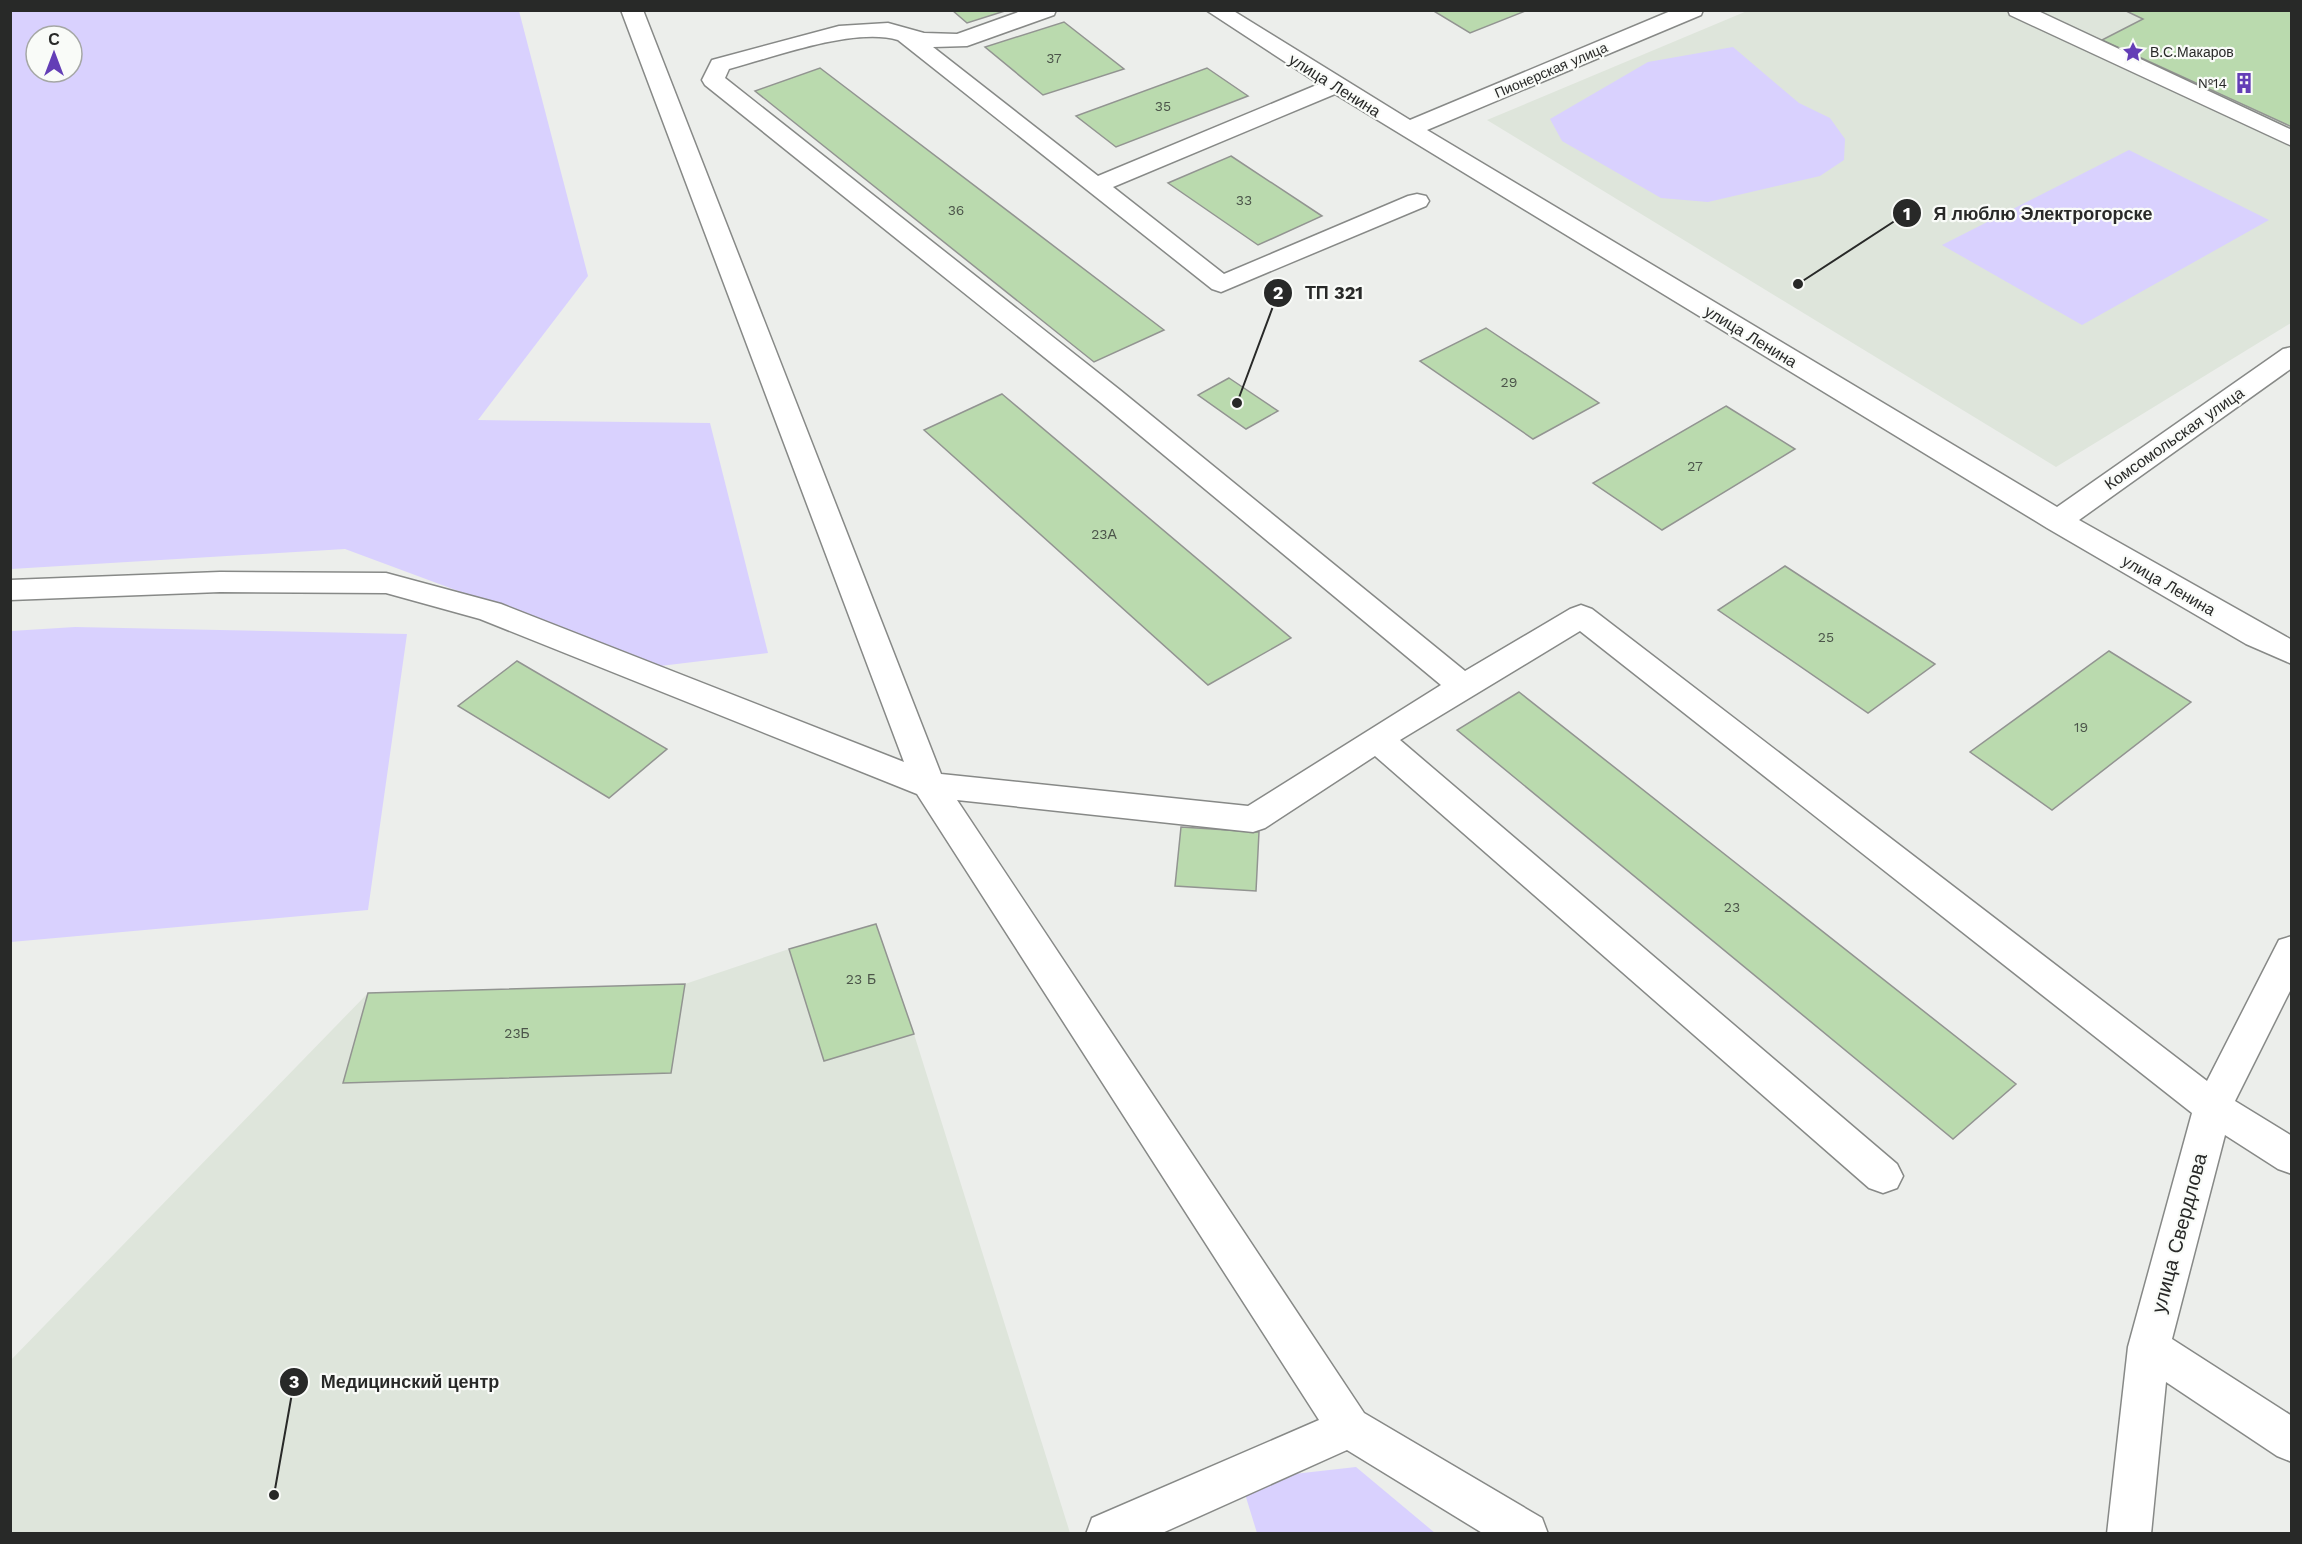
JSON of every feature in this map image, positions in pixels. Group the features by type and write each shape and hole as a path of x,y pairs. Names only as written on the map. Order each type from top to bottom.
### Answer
{"street":[{"path":"633,10 929,785 1349,1428 1526,1533"},
{"path":"1046,10 959,41 923,40 888,30 839,33 720,65 713,80 1110,396 1464,687"},
{"name":"улица Ленина","path":"1216,10 1335,86 2057,521 2257,636 2292,652"},
{"name":"Пионерская улица","path":"1409,129 1693,10"},
{"path":"2018,10 2292,139"},
{"path":"905,35 1045,148 1096,185 1221,284 1417,201"},
{"path":"1096,185 1335,86"},
{"name":"Комсомольская улица","path":"2057,521 2292,356"},
{"path":"10,590 220,582 386,583 490,611 929,785 1253,819 1377,739 1581,616 2213,1107 2292,1157"},
{"path":"1377,739 1883,1176"},
{"name":"улица Свердлова","path":"2129,1533 2149,1347 2213,1107 2292,950"},
{"path":"2149,1347 2292,1441"},
{"path":"1108,1533 1349,1428"}],"shaded area":[{"path":"11,11 519,11 588,276 478,420 710,423 768,653 660,666 345,549 11,569"},
{"path":"1747,11 2291,11 2291,323 2056,467 1487,120"},
{"path":"1733,47 1799,103 1830,118 1845,139 1844,160 1820,176 1708,202 1661,198 1562,141 1550,119 1648,62"},
{"path":"2129,150 2269,220 2082,325 1942,245"},
{"path":"75,627 407,634 368,910 11,942 11,631"},
{"path":"876,924 914,1034 1070,1533 11,1533 10,1361 368,993 685,984 789,949"},
{"path":"1356,1467 1435,1533 1257,1533 1245,1494 1276,1476"}],"building":[{"path":"952,10 1008,10 967,23"},
{"path":"1432,10 1528,10 1470,33"},
{"name":"№14","path":"2124,10 2292,10 2292,127 2102,40 2143,19"},
{"path":"1064,22 1124,69 1043,95 985,47"},
{"path":"820,68 1164,330 1094,362 755,91"},
{"path":"1207,68 1248,96 1116,147 1076,116"},
{"path":"1231,156 1322,216 1258,245 1168,183"},
{"path":"1486,328 1599,403 1533,439 1420,361"},
{"path":"1229,378 1278,411 1246,429 1198,395"},
{"path":"1002,394 1291,638 1208,685 924,430"},
{"path":"1726,406 1795,449 1662,530 1593,483"},
{"path":"1785,566 1935,664 1868,713 1718,610"},
{"path":"2109,651 2191,702 2052,810 1970,752"},
{"path":"517,661 667,749 609,798 458,706"},
{"path":"1519,692 2016,1084 1953,1139 1457,730"},
{"path":"1181,827 1259,832 1256,891 1175,886"},
{"path":"876,924 914,1034 824,1061 789,949"},
{"path":"685,984 671,1073 343,1083 368,993"}],"place":[{"name":"В.С.Макаров","path":"2133,52"},
{"name":"№14","path":"2244,83"},
{"name":"Я люблю Электрогорске","path":"1798,284"},
{"name":"ТП 321","path":"1237,403"},
{"name":"Медицинский центр","path":"274,1495"}]}
